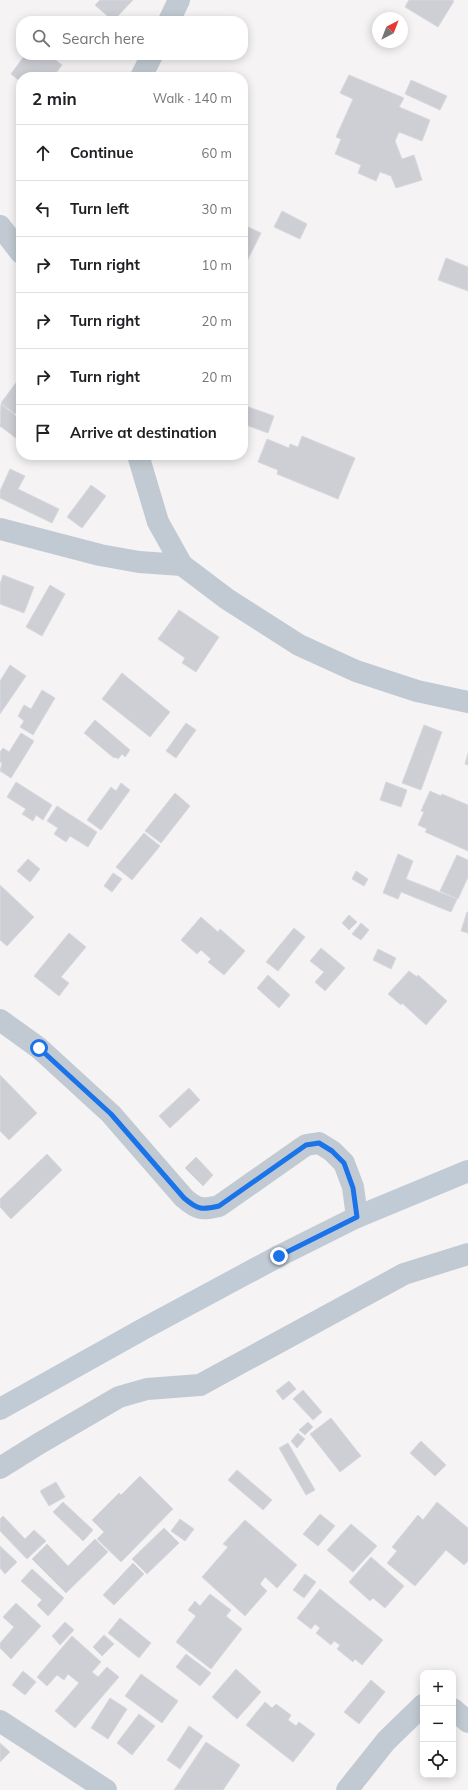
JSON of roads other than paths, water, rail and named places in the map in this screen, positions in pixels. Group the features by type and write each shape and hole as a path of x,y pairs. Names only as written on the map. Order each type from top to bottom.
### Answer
{"main road":[{"path":"0,1409 145,1328 279,1256 357,1217 468,1172"}],"street":[{"path":"171,16 179,0"},
{"path":"144,72 150,60"},
{"path":"0,226 16,247"},
{"path":"139,460 158,522 182,564 228,599 299,645 356,671 417,691 468,702"},
{"path":"0,530 100,555 139,562 182,564"},
{"path":"0,1020 39,1048 111,1114 184,1198 193,1206 204,1210 219,1206 306,1145 319,1143 332,1151 344,1163 353,1188 357,1217"},
{"path":"0,1468 40,1442 120,1397 147,1389 200,1385 404,1274 468,1254"},
{"path":"347,1790 386,1741 422,1706"},
{"path":"456,1712 468,1722"},
{"path":"0,1720 106,1790"}]}
